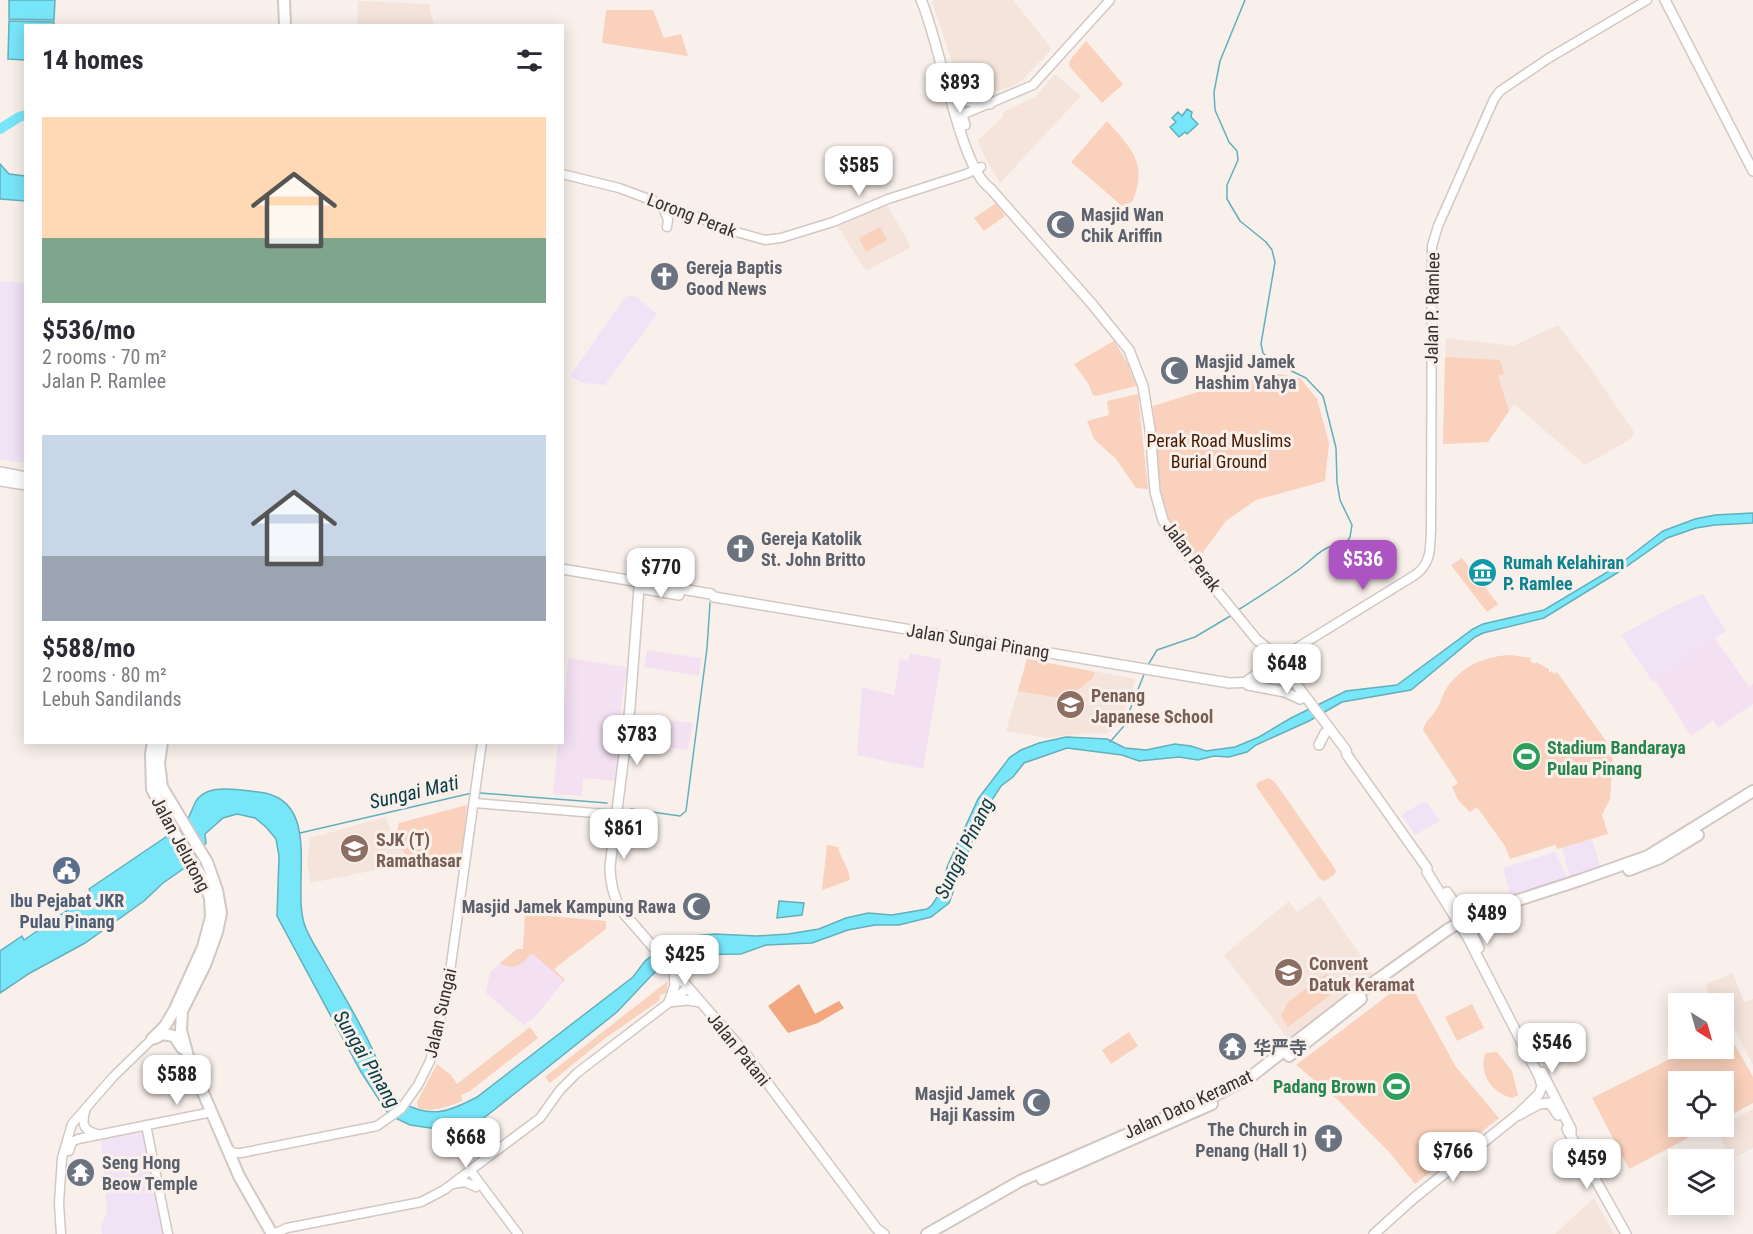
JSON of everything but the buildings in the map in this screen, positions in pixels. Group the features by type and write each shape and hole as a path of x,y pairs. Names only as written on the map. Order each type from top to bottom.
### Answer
{"main road":[{"path":"284,0 285,24"},
{"name":"Jalan Perak","path":"921,0 947,85 951,95 957,101 970,156 989,182 990,188 1092,304 1129,350 1143,386 1150,429 1155,492 1163,520 1173,537 1277,665 1343,753 1347,755 1427,868 1431,870 1464,924 1571,1129 1571,1133"},
{"path":"1665,0 1753,171"},
{"path":"947,85 966,102 990,104"},
{"name":"Jalan Perak","path":"959,116 979,169"},
{"path":"0,472 24,477"},
{"path":"0,481 24,486"},
{"name":"Jalan Sungai Pinang","path":"564,569 709,600 714,597 1228,683 1242,683 1285,692 1300,699"},
{"name":"Jalan Sungai Pinang","path":"564,575 642,586"},
{"name":"Jalan Patani","path":"642,586 637,651 610,866 610,879 614,893 621,910 745,1053 880,1232"},
{"path":"1242,683 1277,665"},
{"name":"Jalan Perak","path":"1277,665 1300,699 1310,708 1318,723 1327,730"},
{"path":"1319,745 1327,730"},
{"name":"Jalan Jelutong","path":"152,1039 168,1022 198,960 211,917 210,898 204,881 171,827 152,789 153,744"},
{"name":"Jalan Jelutong","path":"162,744 159,763 162,787 207,862 217,890 221,913 205,965 180,1018 189,1060"},
{"path":"1464,924 1488,909 1648,856 1753,791"},
{"path":"1464,924 1651,863 1753,799"},
{"name":"Jalan Perak","path":"1464,924 1542,1086 1539,1094 1516,1116"},
{"name":"Jalan Dato Keramat","path":"927,1234 1020,1181 1240,1083 1264,1067 1349,999 1464,924"},
{"name":"Jalan Dato Keramat","path":"943,1234 973,1218 1009,1194 1222,1100 1251,1084 1464,924"},
{"path":"671,968 675,985 669,1002 687,1000 701,1002"},
{"path":"152,1039 163,1034 174,1035 189,1060 233,1163 272,1234"},
{"name":"Jalan Perak","path":"1516,1116 1526,1113 1539,1104 1550,1103 1571,1133 1626,1234"},
{"path":"1374,1234 1413,1198 1516,1116"}],"street":[{"path":"959,116 1033,85 1110,0"},
{"name":"Jalan P. Ramlee","path":"1277,665 1291,650 1304,645 1420,572 1429,560 1432,246 1438,226 1494,99 1500,90 1549,58 1647,0"},
{"name":"Lorong Perak","path":"821,224 831,216 965,170 970,164 970,156"},
{"name":"Lorong Perak","path":"564,174 619,188 765,240 787,237 821,224 833,222 888,200 979,169"},
{"path":"661,203 668,220 667,227"},
{"name":"Jalan Sungai","path":"242,1154 377,1126 401,1109 409,1098 430,1061 444,1006 482,744"},
{"path":"475,801 618,814"},
{"path":"272,1234 287,1228 421,1202 430,1198 451,1185 540,1118 560,1090 577,1073 688,988"},
{"path":"61,1234 59,1203 62,1165 72,1124 113,1077 152,1039"},
{"path":"86,1108 84,1128 100,1135"},
{"path":"62,1165 72,1142 78,1139 212,1112"},
{"path":"146,1125 168,1234"},
{"path":"227,1147 234,1153 242,1154"},
{"path":"233,1163 242,1154"},
{"path":"483,1160 479,1169 478,1185 511,1234"},
{"path":"468,1172 518,1234"},
{"path":"451,1185 465,1182 478,1185"}],"shaded area":[{"path":"934,0 1013,0 1052,49 1022,80 1011,87 984,94 965,90 959,83 932,2"},
{"path":"358,1 429,4 434,24 357,24"},
{"path":"1055,74 1081,96 1000,183 984,156 978,140 1003,117 1003,112 1035,97"},
{"path":"886,203 910,245 909,248 868,270 864,268 836,224"},
{"path":"0,281 24,283 24,463 0,459"},
{"path":"634,295 657,314 605,385 583,383 570,376 625,297"},
{"path":"1558,325 1634,432 1632,438 1585,465 1514,404 1488,442 1443,444 1446,338 1513,346"},
{"path":"1703,594 1726,631 1653,682 1621,635 1672,607"},
{"path":"1715,638 1749,687 1753,684 1753,704 1718,728 1713,720 1691,736 1655,680"},
{"path":"647,650 701,658 699,676 644,667"},
{"path":"910,653 940,659 941,662 923,769 857,755 862,687 894,695 900,659 908,660"},
{"path":"568,658 627,667 621,706 616,781 583,778 582,796 553,794 558,744 564,744 564,703"},
{"name":"Penang Japanese School","path":"1027,659 1136,679 1121,719 1115,728 1106,734 1086,733 1048,738 1006,731"},
{"path":"639,717 693,723 688,750 636,744"},
{"path":"1427,802 1440,821 1415,835 1401,815"},
{"name":"SJK (T) Ramathasar","path":"385,817 392,834 411,863 311,883 307,864 310,838"},
{"path":"1592,839 1601,869 1570,878 1562,848"},
{"path":"1555,852 1568,879 1511,897 1503,868"},
{"name":"Convent Datuk Keramat","path":"1320,896 1373,974 1288,1039 1224,955 1289,901 1297,912"},
{"path":"517,949 533,950 565,980 535,1017 524,1025 486,993 490,972"},
{"path":"1733,973 1744,1002 1753,999 1753,1065 1734,1029 1734,993 1708,993 1706,984"},
{"path":"799,984 815,1014 839,1001 844,1008 818,1023 788,1033 768,1006"},
{"path":"1753,1109 1753,1148 1734,1158 1734,1149 1726,1149 1720,1137 1734,1137 1734,1119"},
{"path":"142,1131 145,1134 163,1234 102,1234 101,1227 107,1211 101,1140"},
{"path":"1594,1198 1614,1234 1555,1234 1560,1229"}],"green space":[{"path":"606,10 653,10 664,38 681,34 688,56 602,43"},
{"path":"1086,41 1123,84 1102,103 1069,66 1070,60"},
{"path":"1107,121 1130,148 1138,167 1137,189 1132,202 1122,206 1071,162"},
{"path":"996,203 1005,216 984,231 974,218"},
{"path":"880,227 887,240 866,252 859,238"},
{"path":"1114,341 1128,364 1136,386 1093,395 1088,383 1074,364"},
{"path":"1445,357 1500,360 1504,374 1498,376 1509,411 1488,442 1443,444"},
{"name":"Perak Road Muslims Burial Ground","path":"1279,374 1300,378 1317,399 1329,443 1325,481 1256,500 1226,521 1198,559 1175,529 1165,508 1158,471 1153,406 1201,391"},
{"path":"1138,394 1148,489 1136,488 1116,459 1094,439 1087,421 1109,415 1107,401"},
{"path":"1462,558 1498,604 1487,612 1451,565"},
{"name":"Stadium Bandaraya Pulau Pinang","path":"1511,655 1531,658 1530,661 1549,669 1549,673 1557,672 1611,748 1607,751 1612,758 1615,773 1612,773 1610,799 1602,815 1608,834 1558,849 1555,845 1510,859 1505,846 1477,807 1470,812 1458,800 1452,787 1458,783 1423,730 1446,689 1466,668 1483,660"},
{"path":"1027,659 1095,672 1093,678 1066,699 1018,691"},
{"path":"1269,778 1275,782 1336,870 1335,874 1325,881 1320,879 1256,786 1258,782"},
{"path":"467,805 462,852 411,863 392,834 397,830 399,823"},
{"path":"827,845 838,847 850,880 822,890"},
{"path":"525,914 606,921 606,929 554,969 564,981 531,954 517,966 509,967 500,963 517,949 523,949"},
{"path":"1326,974 1339,988 1288,1027 1281,1016 1288,1002"},
{"name":"Padang Brown","path":"1408,980 1456,1067 1499,1118 1415,1184 1389,1152 1339,1101 1296,1065"},
{"path":"668,981 666,993 660,995 659,1001 604,1039 550,1083 545,1077"},
{"path":"1472,1004 1484,1028 1457,1041 1445,1017"},
{"path":"530,1027 538,1038 470,1091 461,1095 462,1101 435,1109 418,1108 417,1102 437,1064 451,1075 457,1084"},
{"path":"1129,1032 1138,1046 1111,1064 1102,1050"},
{"path":"1734,1044 1753,1077 1753,1103 1734,1113 1734,1071 1668,1071 1668,1137 1690,1137 1629,1169 1592,1098 1670,1059 1734,1059"},
{"path":"1497,1052 1512,1071 1518,1095 1512,1098 1493,1087 1485,1075 1485,1053"}],"water":[{"path":"9,0 55,0 54,20 9,19"},
{"path":"9,21 54,22 54,24 24,24 24,60 8,59"},
{"path":"1187,109 1192,112 1191,117 1198,124 1187,134 1185,132 1179,137 1170,127 1176,122 1172,118 1178,112 1182,116"},
{"path":"0,164 9,174 24,176 24,201 0,199"},
{"name":"Sungai Pinang","path":"1753,513 1753,523 1696,528 1667,538 1617,573 1544,618 1475,637 1411,690 1342,702 1309,721 1256,745 1247,752 1229,757 1214,756 1198,760 1179,757 1139,761 1122,755 1067,748 1024,763 1013,777 1001,786 981,817 949,903 931,917 899,925 875,925 848,930 812,943 766,945 741,954 675,955 651,976 617,1012 494,1110 477,1123 451,1131 410,1125 389,1115 361,1072 277,916 279,856 276,839 255,818 237,814 223,818 205,834 206,843 186,867 163,883 144,901 85,943 30,973 0,993 0,951 22,936 24,940 91,894 89,889 182,826 200,796 207,792 224,789 258,792 278,798 291,809 298,825 301,844 301,906 304,923 364,1031 388,1087 396,1098 412,1107 431,1112 449,1110 477,1097 633,977 645,961 663,947 694,936 788,934 819,929 846,918 868,913 892,915 927,909 941,891 947,867 978,799 1010,757 1021,750 1066,737 1107,739 1125,748 1146,750 1175,744 1206,751 1235,747 1259,737 1291,718 1346,691 1397,685 1473,629 1483,624 1544,610 1616,567 1663,531 1695,519 1715,515"},
{"path":"779,901 804,903 802,915 777,918"}],"waterway":[{"path":"1238,610 1287,578 1323,550 1346,543 1350,537 1352,525 1340,500 1336,448 1323,396 1306,378 1273,362 1263,353 1261,344 1275,262 1272,250 1266,242 1240,221 1227,199 1227,185 1238,160 1237,151 1229,142 1215,110 1214,92 1220,61 1245,0"},
{"path":"0,129 24,116"},
{"name":"Sungai Mati","path":"631,809 680,816 686,811 707,648 710,603"},
{"path":"1148,665 1157,650 1195,637 1232,615"},
{"path":"1110,742 1123,727 1145,672"},
{"name":"Sungai Mati","path":"300,833 472,793"},
{"name":"Sungai Mati","path":"480,793 607,803"},
{"path":"453,1129 454,1143"}],"place":[{"name":"Masjid Wan Chik Ariffin","path":"1060,224"},
{"name":"Gereja Baptis Good News","path":"665,277"},
{"name":"Masjid Jamek Hashim Yahya","path":"1174,371"},
{"name":"Gereja Katolik St. John Britto","path":"740,548"},
{"name":"Rumah Kelahiran P. Ramlee","path":"1482,572"},
{"name":"Penang Japanese School","path":"1070,705"},
{"name":"Stadium Bandaraya Pulau Pinang","path":"1526,757"},
{"name":"SJK (T) Ramathasar","path":"355,849"},
{"name":"Ibu Pejabat JKR Pulau Pinang","path":"67,871"},
{"name":"Masjid Jamek Kampung Rawa","path":"697,906"},
{"name":"Convent Datuk Keramat","path":"1288,973"},
{"name":"华严寺","path":"1232,1047"},
{"name":"Padang Brown","path":"1397,1086"},
{"name":"Masjid Jamek Haji Kassim","path":"1036,1103"},
{"name":"The Church in Penang (Hall 1)","path":"1328,1139"},
{"name":"Seng Hong Beow Temple","path":"81,1172"}]}
